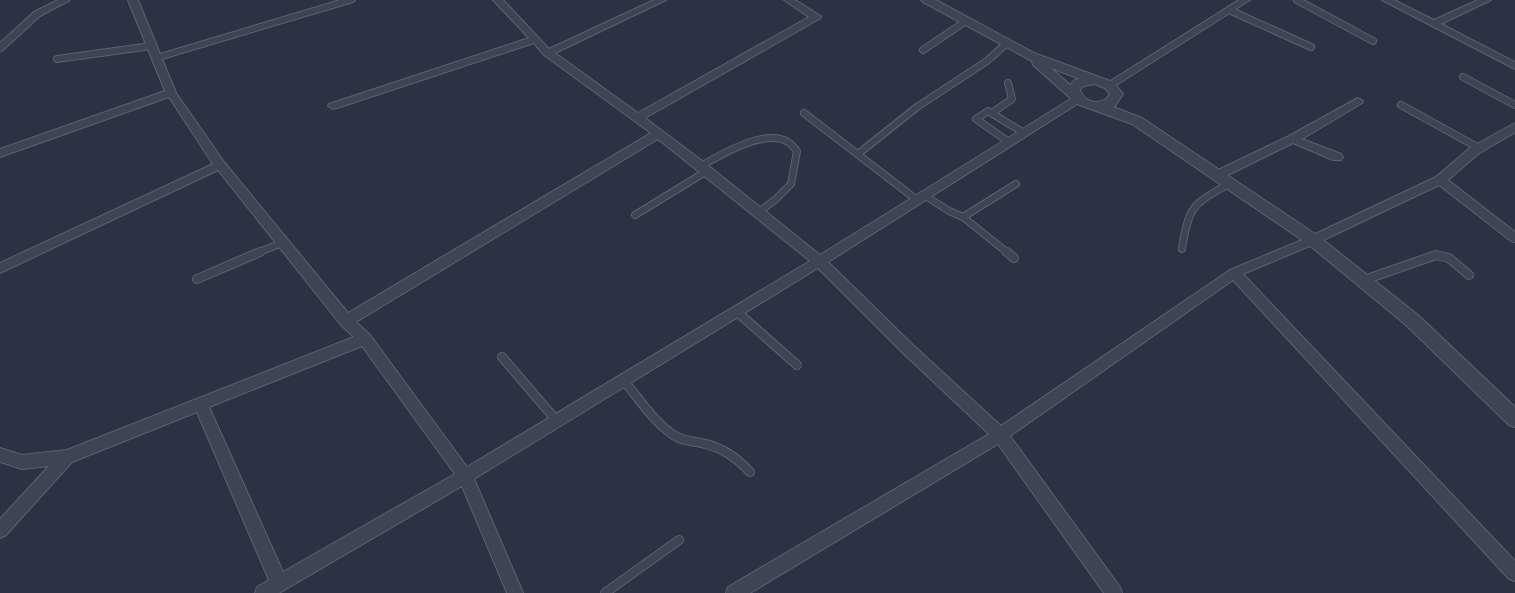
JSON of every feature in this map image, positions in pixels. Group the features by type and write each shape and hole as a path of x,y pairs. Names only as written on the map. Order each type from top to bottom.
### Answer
{"street":[{"path":"0,48 37,14 65,0"},
{"path":"133,0 171,93 220,166 346,321 365,339 465,476 516,593"},
{"path":"154,52 350,0"},
{"path":"498,0 534,40 548,53 704,168 819,261 908,349 1000,435 1114,593"},
{"path":"548,53 661,0"},
{"path":"638,118 816,17 789,0"},
{"path":"927,0 1030,56 1095,80 1113,89 1137,121"},
{"path":"1113,89 1245,0"},
{"path":"1387,0 1515,66"},
{"path":"1434,24 1486,0"},
{"path":"333,106 534,40"},
{"path":"1030,56 1084,103 1097,106 1137,121 1313,240 1412,320 1515,419"},
{"path":"1076,97 1072,90 1074,85 1078,82 1095,80"},
{"path":"1097,106 1111,104 1115,101 1113,89"},
{"path":"0,152 171,93"},
{"path":"263,593 465,476 819,261 1024,133 1076,97"},
{"path":"1224,179 1358,101"},
{"path":"734,593 1000,435 1234,273 1313,240 1440,180 1479,148 1515,127"},
{"path":"346,321 658,134"},
{"path":"1293,139 1338,157"},
{"path":"0,268 220,166"},
{"path":"1440,180 1515,238"},
{"path":"1234,273 1515,573"},
{"path":"0,455 22,462 67,457 365,339"},
{"path":"201,404 279,583"},
{"path":"0,530 67,457"}],"lane":[{"path":"1297,0 1373,40"},
{"path":"1229,10 1311,47"},
{"path":"923,50 966,21"},
{"path":"858,154 917,107 987,61 1007,43"},
{"path":"57,58 154,52"},
{"path":"1463,77 1515,105"},
{"path":"992,113 1012,99 1008,83"},
{"path":"1401,105 1479,148"},
{"path":"1009,142 976,120 976,118 988,111 1024,133"},
{"path":"804,113 858,154 921,197 963,217 1014,258"},
{"path":"635,215 728,151 760,139 779,139 794,147 797,152 791,184 776,199 759,212"},
{"path":"1182,249 1185,232 1194,207 1224,179"},
{"path":"963,217 1016,184"},
{"path":"196,279 282,243"},
{"path":"1364,280 1436,255 1449,258 1469,275"},
{"path":"736,311 797,365"},
{"path":"502,357 556,420"},
{"path":"623,380 667,432 682,439 710,444 724,449 732,453 750,472"},
{"path":"605,593 640,570 679,540"}]}
